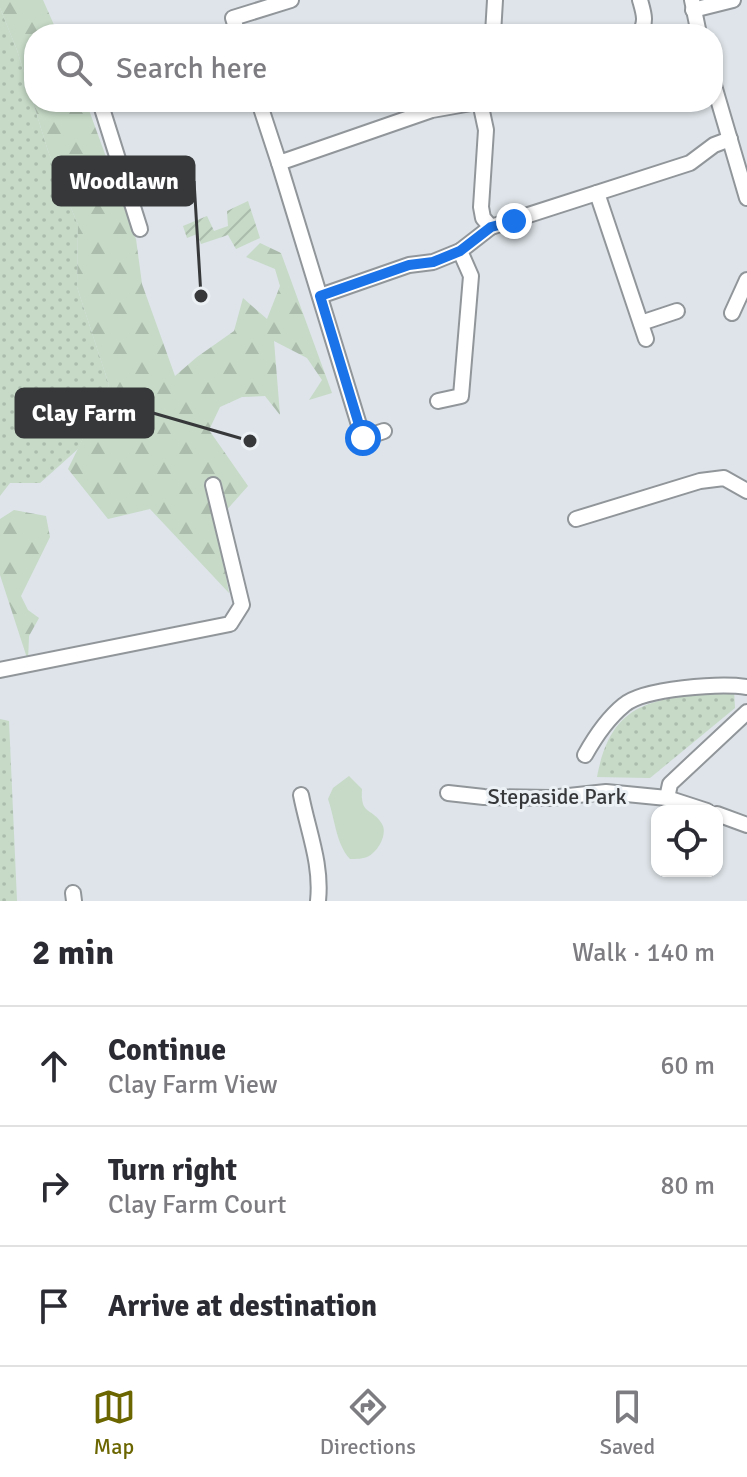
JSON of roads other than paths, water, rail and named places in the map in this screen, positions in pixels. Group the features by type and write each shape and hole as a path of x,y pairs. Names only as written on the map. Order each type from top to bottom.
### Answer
{"street":[{"path":"235,24 233,18 291,0"},
{"path":"494,24 495,0"},
{"path":"640,0 645,14 644,24"},
{"path":"692,5 733,0"},
{"path":"103,112 140,229"},
{"path":"262,112 363,438 384,431"},
{"path":"279,163 426,112"},
{"path":"481,112 486,130 481,207 483,218 491,227"},
{"path":"722,112 746,188"},
{"path":"320,296 409,265 433,262 460,251 491,227 690,163 714,145 730,139"},
{"path":"597,193 646,339"},
{"path":"438,401 468,396 471,276 460,251"},
{"path":"732,313 747,280"},
{"path":"641,323 677,311"},
{"path":"576,519 700,481 724,478 747,491"},
{"path":"0,670 230,624 242,605 213,485"},
{"name":"Stepaside Park","path":"585,755 594,738 626,702 671,689 724,684 747,687"},
{"path":"667,798 670,784 747,712"},
{"name":"Stepaside Park","path":"448,793 550,798 606,792 667,798 689,805"},
{"path":"301,795 316,854 318,901"},
{"path":"723,816 747,825"}],"place":[{"name":"Woodlawn","path":"201,296"},
{"name":"Clay Farm","path":"250,441"}]}
